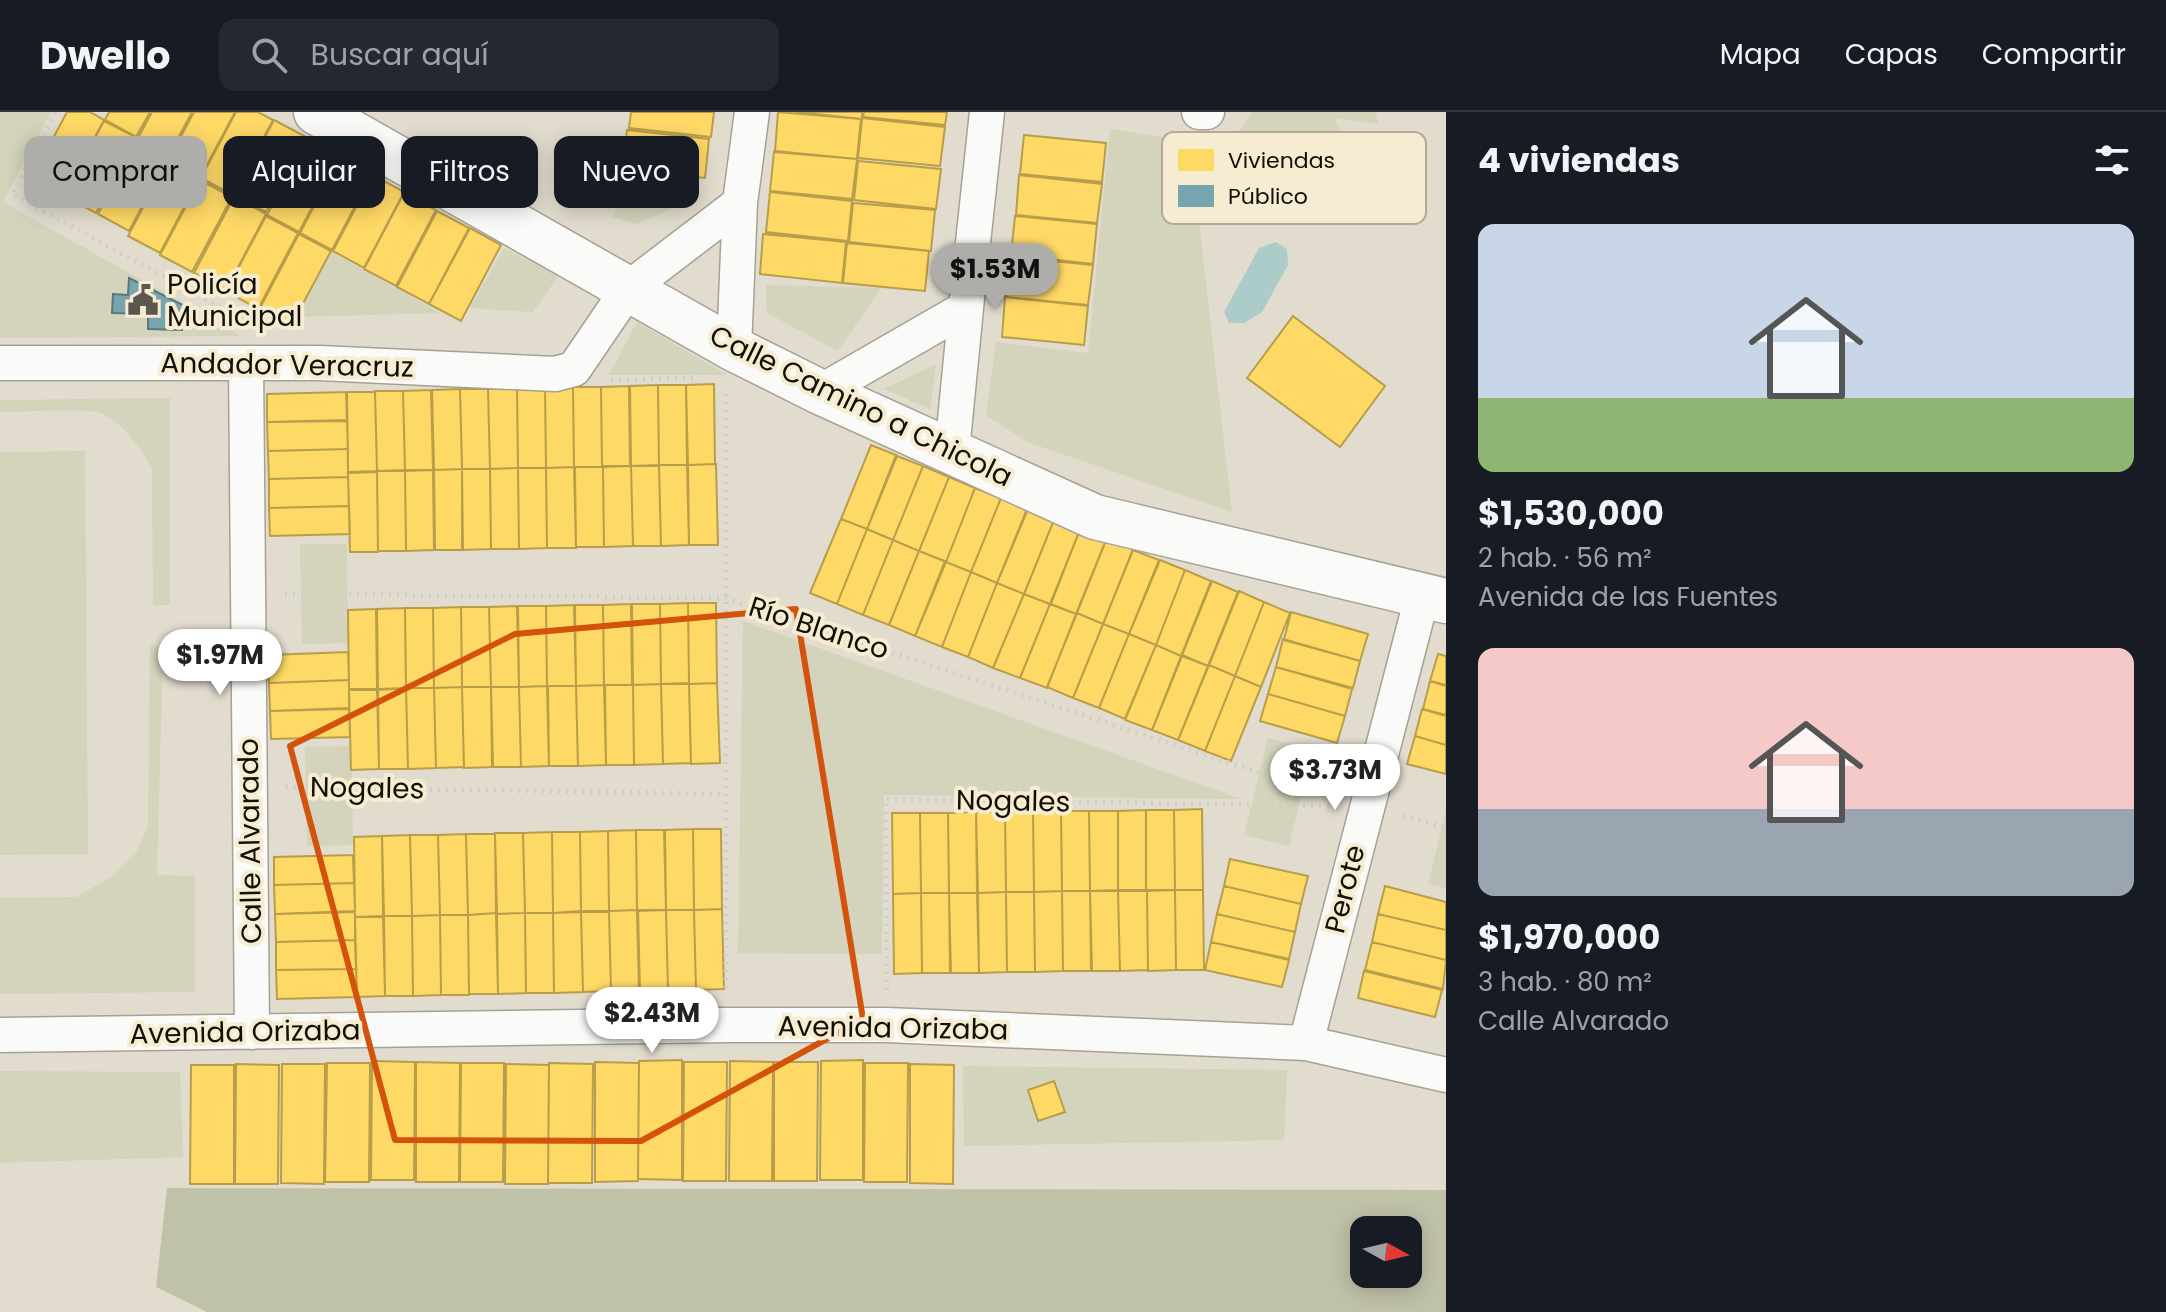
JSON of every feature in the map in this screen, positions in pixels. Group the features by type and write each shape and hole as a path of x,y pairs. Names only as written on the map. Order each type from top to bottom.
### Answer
{"street":[{"name":"Calle Camino a Chicola","path":"316,112 629,288 737,361 820,392 1095,517 1434,599"},
{"path":"737,361 740,203 752,112"},
{"path":"952,451 987,112"},
{"path":"1199,112 1207,112"},
{"path":"574,369 629,288 740,203"},
{"path":"820,392 966,308"},
{"name":"Andador Veracruz","path":"0,363 320,363 555,374 574,369"},
{"name":"Calle Alvarado","path":"246,363 252,1032"},
{"name":"Perote","path":"1306,1043 1366,807 1434,599"},
{"name":"Avenida Orizaba","path":"0,1035 887,1025 1306,1043 1446,1075"}],"path":[{"path":"55,112 12,194 320,363"},
{"path":"574,369 598,381 737,361 725,598 726,1025"},
{"name":"Río Blanco","path":"248,594 725,598 1366,807"},
{"name":"Nogales","path":"249,787 725,794"},
{"name":"Nogales","path":"887,1025 886,799 1366,807"}],"highlighted area":[{"path":"796,609 863,1019 641,1141 395,1140 290,746 515,634"}],"green space":[{"path":"0,112 51,112 38,136 24,136 24,163 3,202 241,336 0,338"},
{"path":"1253,112 1376,112 1378,124 1335,118 1340,132 1239,131"},
{"path":"1110,129 1162,137 1162,224 1199,224 1232,512 1027,442 986,415 996,342 1088,353"},
{"path":"616,208 673,208 636,224 613,217"},
{"path":"504,248 559,275 533,312 470,308"},
{"path":"332,252 440,313 294,317"},
{"path":"766,285 881,288 838,351 767,313"},
{"path":"637,322 727,375 609,375"},
{"path":"936,364 930,409 884,389"},
{"path":"170,398 170,605 153,605 152,468 136,444 124,429 101,413 68,410 0,412 0,400"},
{"path":"85,451 88,854 0,855 0,452"},
{"path":"300,544 347,544 348,643 302,644"},
{"path":"743,621 1241,799 884,795 882,954 738,953"},
{"path":"150,646 163,647 157,875 195,876 195,992 0,994 0,898 76,897 113,876 136,853 148,826"},
{"path":"1268,738 1313,749 1289,846 1244,835"},
{"path":"351,746 353,845 307,846 305,747"},
{"path":"1446,810 1446,888 1428,884"},
{"path":"963,1066 1287,1070 1284,1140 964,1146"},
{"path":"0,1071 180,1072 183,1157 0,1163"},
{"path":"167,1188 1446,1190 1446,1312 207,1312 156,1287"}],"water":[{"path":"1276,242 1287,249 1288,265 1262,312 1244,323 1229,323 1224,312 1259,248"}],"building: Viviendas":[{"path":"67,112 90,112 104,120 95,136 54,136"},
{"path":"109,112 150,112 137,136 105,120"},
{"path":"152,112 192,112 179,136 139,136"},
{"path":"194,112 235,112 207,165 207,136 181,136"},
{"path":"236,112 258,112 273,120 264,136 223,136"},
{"path":"631,112 714,112 711,137 629,128"},
{"path":"778,112 861,119 857,159 775,151"},
{"path":"796,112 862,112 862,119"},
{"path":"864,112 947,112 945,125 863,117"},
{"path":"862,118 945,127 940,166 858,158"},
{"path":"274,120 304,136 265,136"},
{"path":"104,121 134,136 96,136"},
{"path":"627,130 682,136 626,136"},
{"path":"1024,135 1106,143 1102,182 1020,174"},
{"path":"223,137 223,190 207,181 207,167"},
{"path":"699,138 709,139 705,178 699,177"},
{"path":"774,152 857,159 852,199 770,191"},
{"path":"858,161 941,169 936,209 854,200"},
{"path":"1019,175 1102,184 1097,223 1016,215"},
{"path":"385,182 401,190 401,198 364,268 333,251 356,208 385,208"},
{"path":"207,184 223,192 223,208 226,208 192,272 160,255 185,208 207,208"},
{"path":"770,192 852,201 848,241 766,232"},
{"path":"401,199 401,208 436,210 396,286 364,269"},
{"path":"853,203 935,210 931,251 849,242"},
{"path":"101,208 141,208 129,231 98,214"},
{"path":"143,208 184,208 160,253 128,236"},
{"path":"228,208 255,208 266,214 226,290 194,273"},
{"path":"271,208 312,208 299,232 267,215"},
{"path":"313,208 354,208 332,250 300,233"},
{"path":"437,211 469,228 429,304 397,287"},
{"path":"266,216 298,233 258,309 226,291"},
{"path":"1015,216 1097,224 1093,264 1011,255"},
{"path":"470,228 501,245 461,321 429,304"},
{"path":"299,234 331,251 291,326 259,310"},
{"path":"763,234 846,242 842,283 760,274"},
{"path":"847,243 929,251 925,291 843,283"},
{"path":"1010,257 1093,265 1088,305 1006,297"},
{"path":"1005,297 1088,306 1084,345 1002,337"},
{"path":"1293,316 1385,386 1340,447 1247,378"},
{"path":"714,384 715,464 688,465 686,385"},
{"path":"658,385 659,465 631,466 630,386"},
{"path":"658,385 686,385 687,465 659,465"},
{"path":"629,386 630,466 602,466 601,387"},
{"path":"573,387 574,467 546,468 545,388"},
{"path":"573,387 601,387 602,467 574,467"},
{"path":"517,388 518,468 490,469 488,389"},
{"path":"517,388 545,388 546,468 518,468"},
{"path":"460,389 462,469 434,470 432,390"},
{"path":"460,389 488,389 490,469 462,469"},
{"path":"431,390 433,470 405,470 403,391"},
{"path":"375,391 403,391 405,470 377,471"},
{"path":"346,392 347,420 267,422 267,394"},
{"path":"347,392 375,392 377,471 348,472"},
{"path":"347,421 348,449 268,451 267,422"},
{"path":"871,445 896,455 867,529 841,519"},
{"path":"348,449 348,477 269,479 268,451"},
{"path":"897,456 923,466 893,540 867,529"},
{"path":"716,464 718,545 689,545 688,465"},
{"path":"659,465 687,465 689,545 661,546"},
{"path":"631,466 633,546 604,547 603,467"},
{"path":"631,466 659,466 661,546 633,546"},
{"path":"923,466 949,477 919,551 893,540"},
{"path":"574,467 576,548 547,548 546,468"},
{"path":"575,467 603,467 604,547 576,547"},
{"path":"518,468 519,549 491,549 490,469"},
{"path":"518,468 546,468 547,548 519,549"},
{"path":"462,469 462,550 435,550 434,470"},
{"path":"462,469 490,469 491,549 463,550"},
{"path":"433,470 434,550 406,551 405,471"},
{"path":"377,471 405,471 406,551 378,551"},
{"path":"377,472 378,552 350,552 348,473"},
{"path":"348,477 349,506 269,508 269,479"},
{"path":"949,477 975,488 946,562 919,551"},
{"path":"975,488 1001,498 971,572 946,562"},
{"path":"1001,498 1027,509 997,583 971,572"},
{"path":"349,506 350,534 270,536 269,508"},
{"path":"1028,509 1054,520 1024,594 997,583"},
{"path":"841,519 867,529 837,604 810,593"},
{"path":"1054,520 1080,530 1050,604 1024,594"},
{"path":"867,529 893,540 863,615 837,604"},
{"path":"1080,529 1106,540 1076,614 1051,604"},
{"path":"1107,538 1133,549 1103,624 1077,613"},
{"path":"893,540 919,551 889,625 863,615"},
{"path":"1133,550 1159,560 1129,634 1103,624"},
{"path":"919,551 945,561 915,636 889,625"},
{"path":"1160,560 1185,570 1156,645 1129,634"},
{"path":"946,562 971,572 942,647 915,636"},
{"path":"1185,570 1211,581 1181,656 1156,645"},
{"path":"971,572 997,583 968,657 942,647"},
{"path":"1212,581 1238,592 1208,666 1182,655"},
{"path":"997,583 1024,594 993,668 968,657"},
{"path":"1239,591 1264,602 1235,676 1209,665"},
{"path":"1024,594 1050,604 1020,678 993,668"},
{"path":"1264,602 1290,613 1261,687 1235,676"},
{"path":"688,603 689,683 661,684 660,604"},
{"path":"688,603 716,603 717,683 689,684"},
{"path":"631,604 632,685 604,685 603,605"},
{"path":"632,604 660,604 661,684 633,685"},
{"path":"1050,604 1076,614 1047,688 1020,678"},
{"path":"574,605 576,686 547,686 546,606"},
{"path":"575,605 603,605 604,685 576,686"},
{"path":"517,606 519,687 491,687 489,607"},
{"path":"518,606 546,606 547,686 519,687"},
{"path":"461,607 462,687 434,688 433,608"},
{"path":"461,607 489,607 491,687 462,687"},
{"path":"405,608 406,688 378,689 377,609"},
{"path":"405,608 433,608 434,688 406,688"},
{"path":"376,609 377,689 349,689 348,610"},
{"path":"1291,612 1368,634 1360,661 1284,640"},
{"path":"1077,613 1103,624 1073,698 1047,687"},
{"path":"1103,624 1129,634 1099,708 1073,698"},
{"path":"1129,634 1156,645 1125,719 1099,708"},
{"path":"1283,639 1360,661 1353,688 1276,667"},
{"path":"1156,645 1181,656 1152,730 1125,720"},
{"path":"348,652 349,680 269,683 269,655"},
{"path":"1438,654 1446,656 1446,685 1430,681"},
{"path":"1182,656 1208,666 1178,740 1152,730"},
{"path":"1209,665 1235,676 1205,751 1178,740"},
{"path":"1276,667 1352,689 1345,716 1268,694"},
{"path":"1235,676 1261,687 1231,761 1205,751"},
{"path":"349,680 349,708 270,711 269,683"},
{"path":"1430,681 1446,686 1446,715 1423,709"},
{"path":"717,683 720,763 691,764 689,684"},
{"path":"661,684 663,764 634,765 633,685"},
{"path":"661,684 689,684 691,763 663,764"},
{"path":"604,685 606,765 578,766 576,686"},
{"path":"605,685 633,685 634,765 606,765"},
{"path":"547,686 549,766 521,767 519,687"},
{"path":"548,686 576,686 578,766 549,766"},
{"path":"462,687 464,767 436,768 434,688"},
{"path":"462,687 491,687 492,767 464,768"},
{"path":"491,687 519,687 521,767 493,767"},
{"path":"406,688 408,769 379,769 378,690"},
{"path":"406,688 434,688 436,768 408,769"},
{"path":"349,690 377,690 379,769 351,770"},
{"path":"1268,694 1345,716 1337,743 1260,721"},
{"path":"349,709 350,737 271,739 270,711"},
{"path":"1422,709 1446,716 1446,745 1415,736"},
{"path":"1415,736 1446,745 1446,774 1407,764"},
{"path":"1202,809 1203,890 1175,890 1174,810"},
{"path":"1146,810 1146,890 1118,890 1118,811"},
{"path":"1146,810 1174,810 1175,890 1146,890"},
{"path":"1061,811 1062,891 1034,892 1033,812"},
{"path":"1061,811 1089,811 1090,891 1062,891"},
{"path":"1089,811 1118,811 1118,890 1090,891"},
{"path":"976,812 977,893 949,893 948,813"},
{"path":"976,812 1005,812 1006,892 978,893"},
{"path":"1005,812 1033,812 1034,892 1006,892"},
{"path":"892,813 920,813 921,893 893,894"},
{"path":"920,813 948,813 949,893 921,893"},
{"path":"693,829 694,910 666,910 665,830"},
{"path":"693,829 721,829 722,909 694,910"},
{"path":"636,830 637,910 609,911 608,831"},
{"path":"636,830 664,830 666,910 637,910"},
{"path":"608,831 609,911 581,911 580,832"},
{"path":"552,832 553,913 525,913 523,833"},
{"path":"552,832 580,832 581,911 553,913"},
{"path":"495,833 523,833 525,913 497,914"},
{"path":"466,834 468,915 440,915 438,835"},
{"path":"466,834 495,834 496,913 468,915"},
{"path":"410,835 412,916 384,916 382,836"},
{"path":"410,835 438,835 440,915 412,916"},
{"path":"382,836 383,916 355,917 354,837"},
{"path":"353,855 354,883 274,885 274,857"},
{"path":"1230,859 1308,876 1301,904 1224,886"},
{"path":"354,883 355,911 275,914 274,885"},
{"path":"1224,886 1301,904 1295,932 1217,914"},
{"path":"1385,886 1446,902 1446,930 1378,914"},
{"path":"1175,890 1176,970 1148,971 1147,891"},
{"path":"1175,890 1203,890 1204,970 1176,970"},
{"path":"1062,891 1063,971 1035,972 1034,892"},
{"path":"1062,891 1090,891 1091,971 1063,971"},
{"path":"1090,891 1118,891 1120,971 1092,971"},
{"path":"1118,891 1147,891 1148,970 1120,971"},
{"path":"1006,892 1007,972 979,973 978,893"},
{"path":"1006,892 1034,892 1035,972 1007,972"},
{"path":"921,893 922,973 894,974 893,894"},
{"path":"921,893 949,893 950,973 922,973"},
{"path":"949,893 977,893 979,973 951,973"},
{"path":"722,909 724,989 696,990 694,910"},
{"path":"637,910 639,991 611,991 609,911"},
{"path":"666,910 668,990 640,991 638,911"},
{"path":"666,910 694,910 696,990 668,990"},
{"path":"355,912 355,940 276,942 275,914"},
{"path":"581,912 583,992 554,993 553,913"},
{"path":"581,912 609,912 611,991 583,992"},
{"path":"496,913 498,994 469,994 468,915"},
{"path":"525,913 526,993 498,994 497,914"},
{"path":"525,913 553,913 554,993 526,993"},
{"path":"1217,914 1295,932 1289,959 1211,942"},
{"path":"1378,914 1446,930 1446,960 1372,942"},
{"path":"440,915 441,995 413,996 412,916"},
{"path":"440,915 468,915 469,995 441,995"},
{"path":"384,916 412,916 413,996 385,996"},
{"path":"355,917 383,917 385,996 357,997"},
{"path":"355,940 356,969 276,970 276,942"},
{"path":"1211,942 1289,960 1282,987 1205,970"},
{"path":"1372,942 1446,960 1443,989 1365,970"},
{"path":"356,969 357,997 277,999 276,970"},
{"path":"1364,971 1442,990 1435,1017 1358,998"},
{"path":"682,1060 682,1180 638,1179 639,1061"},
{"path":"863,1060 863,1180 820,1180 821,1061"},
{"path":"372,1061 415,1062 414,1180 371,1180"},
{"path":"730,1061 773,1062 772,1181 729,1181"},
{"path":"416,1062 460,1063 459,1182 416,1182"},
{"path":"595,1062 639,1063 638,1181 595,1182"},
{"path":"684,1062 727,1062 726,1181 683,1181"},
{"path":"774,1062 818,1062 817,1181 774,1181"},
{"path":"327,1063 370,1063 369,1182 325,1182"},
{"path":"461,1063 504,1063 503,1182 460,1182"},
{"path":"549,1063 593,1064 592,1183 548,1183"},
{"path":"865,1063 908,1063 907,1182 864,1182"},
{"path":"236,1064 279,1065 278,1184 235,1184"},
{"path":"282,1064 325,1064 324,1184 281,1183"},
{"path":"506,1064 549,1065 548,1184 505,1184"},
{"path":"910,1064 954,1065 953,1184 910,1183"},
{"path":"191,1065 234,1065 234,1184 190,1184"},
{"path":"1054,1081 1065,1112 1038,1121 1028,1090"}],"building: Público":[{"name":"Policía Municipal","path":"129,278 183,305 182,330 148,329 148,314 112,313 113,294 128,295"}],"place":[{"name":"Policía Municipal","path":"143,300"}]}
